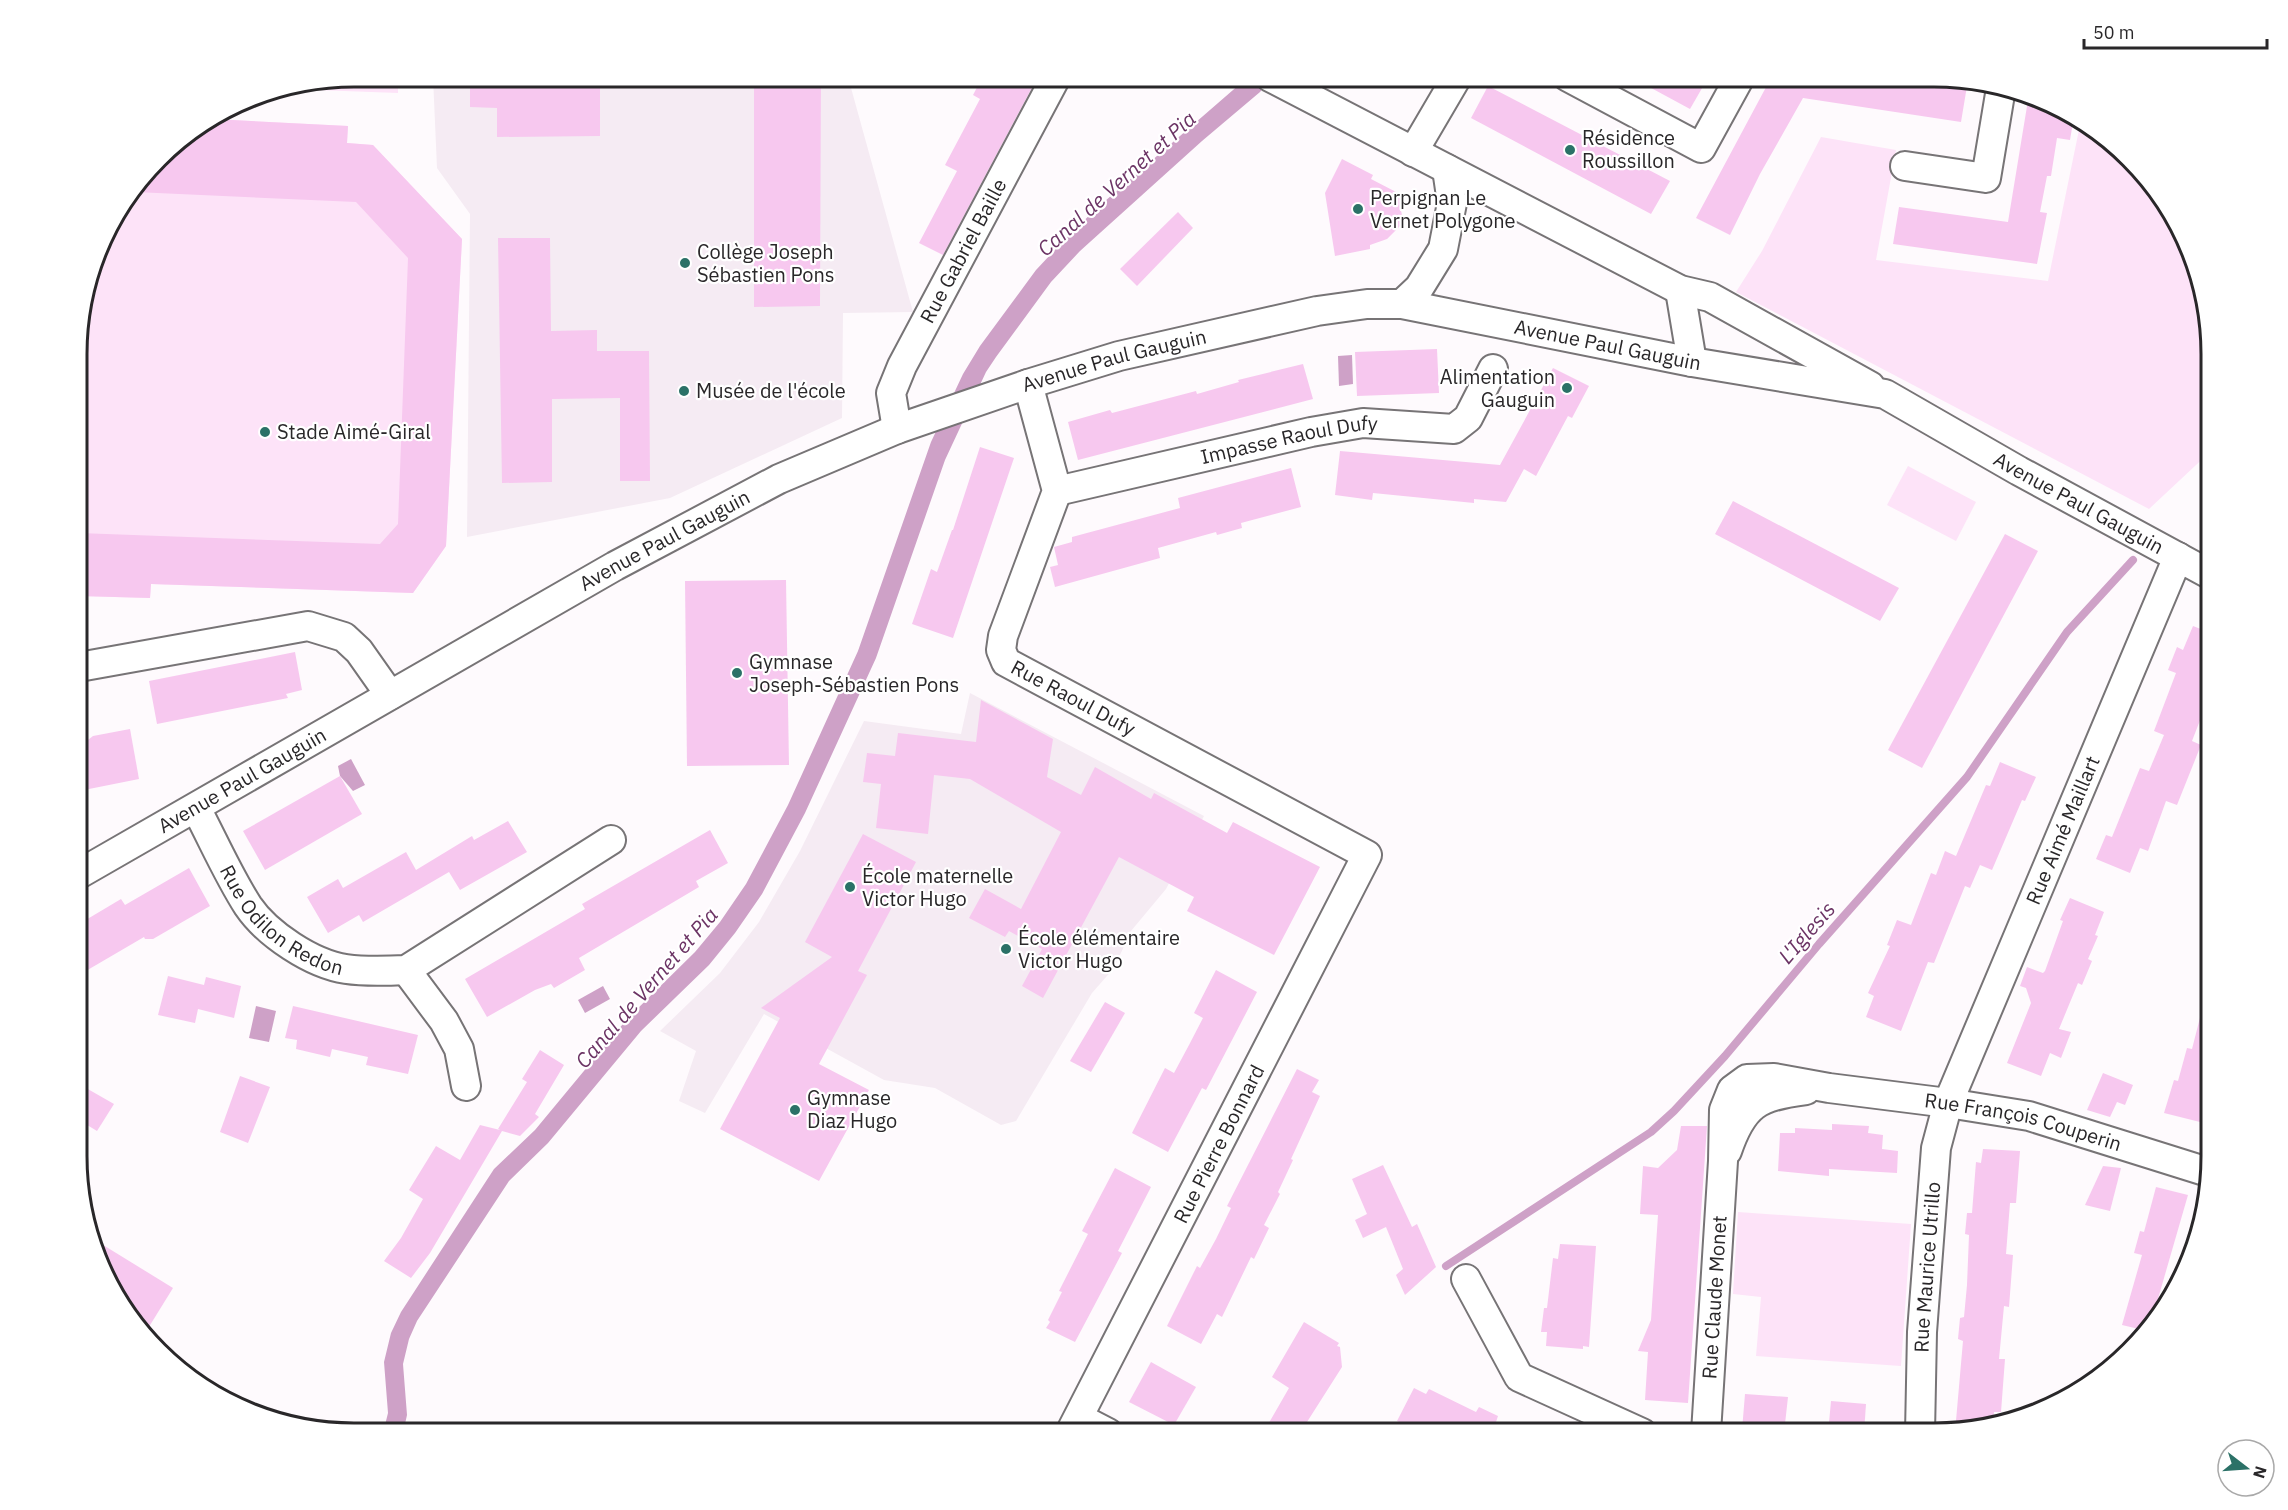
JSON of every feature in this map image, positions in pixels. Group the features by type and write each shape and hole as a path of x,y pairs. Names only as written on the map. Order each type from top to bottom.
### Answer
{"street":[{"name":"Rue Gabriel Baille","path":"897,429 891,393 902,366 1050,87"},
{"path":"1291,87 1680,290 1710,297 1885,394"},
{"path":"1413,152 1451,87"},
{"path":"1588,87 1701,148 1734,87"},
{"path":"1905,166 1986,178 2000,95"},
{"path":"1402,304 1419,288 1443,249 1452,203 1447,169"},
{"path":"1680,290 1692,362"},
{"name":"Avenue Paul Gauguin","path":"87,869 615,566 779,479 897,429 1028,384 1119,356 1317,311 1367,304 1402,304 1692,362 1885,394 2201,570"},
{"name":"Impasse Raoul Dufy","path":"1057,491 1311,432 1363,423 1454,429 1468,418 1493,369"},
{"path":"1028,384 1057,491"},
{"name":"Rue Raoul Dufy","path":"1057,491 1003,636 1001,650 1006,662 1367,855"},
{"name":"Rue Aimé Maillart","path":"1948,1103 2178,557"},
{"path":"87,667 308,626 344,636 359,651 390,695"},
{"name":"Rue Odilon Redon","path":"196,807 249,907 284,943 316,959 345,969 406,970"},
{"path":"466,1086 459,1049 444,1021 406,970 611,840"},
{"name":"Rue Pierre Bonnard","path":"1075,1423 1367,855"},
{"name":"Rue François Couperin","path":"1723,1161 1735,1127 1753,1106 1777,1094 1829,1088 2029,1116 2200,1170"},
{"name":"Rue Maurice Utrillo","path":"1920,1423 1922,1323 1936,1148 1948,1103"},
{"name":"Rue Claude Monet","path":"1707,1423 1723,1161"},
{"path":"1466,1279 1519,1377 1620,1423"}],"shaded area":[{"path":"398,87 398,93 314,90"},
{"name":"Collège Joseph Sébastien Pons","path":"433,87 851,87 913,312 843,313 842,418 670,498 467,537 470,214 437,168"},
{"name":"Canal de Vernet et Pia","path":"1236,87 1264,87 1080,251 1051,282 986,372 945,460 876,658 805,813 762,894 709,965 641,1031 548,1143 509,1181 417,1321 409,1339 403,1364 407,1415 405,1423 386,1423 388,1413 384,1362 391,1333 401,1312 494,1169 535,1130 627,1019 695,952 720,922 746,884 788,805 858,651 931,442 963,374 980,346 1036,270 1097,208"},
{"name":"Stade Aimé-Giral","path":"227,120 348,126 347,143 373,145 462,239 446,546 413,593 151,584 150,598 87,596 89,319 96,285 107,252 132,206 153,178 178,153"},
{"path":"2079,130 2123,165 2156,206 2181,252 2196,302 2201,354 2201,460 2149,509 1736,292 1762,251 1821,137 1896,150 1876,260 2048,281"},
{"path":"1352,355 1353,384 1339,386 1338,356"},
{"path":"1908,466 1976,502 1956,541 1887,505"},
{"path":"970,693 1204,816 1166,889 1131,931 1114,968 1092,993 1016,1121 1001,1125 935,1088 884,1080 764,1014 705,1113 679,1101 696,1051 660,1031 720,973 759,922 800,851 864,721 961,734"},
{"path":"351,759 365,785 353,791 340,776 338,766"},
{"path":"603,986 610,999 585,1013 578,1000"},
{"path":"256,1006 276,1011 269,1042 249,1038"},
{"path":"1738,1212 1911,1224 1901,1366 1756,1356 1761,1297 1733,1294"}],"building":[{"path":"470,87 600,87 600,136 497,137 497,108 470,107"},
{"path":"754,87 821,87 820,306 754,307"},
{"path":"977,87 1032,87 943,255 919,243 957,171 945,165 980,99 973,95"},
{"name":"Résidence Roussillon","path":"1487,87 1490,87 1670,181 1651,214 1471,118"},
{"path":"1649,87 1703,87 1690,109"},
{"path":"1766,87 1967,89 1961,122 1803,98 1760,174 1730,235 1696,218"},
{"path":"2027,104 2072,126 2070,140 2057,138 2051,176 2047,176 2040,212 2047,213 2037,264 1893,244 1899,207 2008,222"},
{"path":"227,120 348,126 347,143 373,145 462,239 446,546 413,593 151,584 150,598 87,596 87,533 380,544 398,524 408,258 356,202 142,192 178,153"},
{"path":"1342,159 1373,175 1371,179 1398,193 1403,204 1400,206 1402,215 1400,226 1387,239 1370,245 1370,249 1335,256 1325,193"},
{"path":"1178,212 1193,228 1137,286 1120,269"},
{"path":"498,238 550,238 551,331 597,330 597,351 649,351 650,481 620,481 620,398 552,399 552,482 502,483"},
{"path":"1437,349 1439,393 1357,396 1355,352"},
{"path":"1303,364 1313,399 1078,460 1068,422 1196,391 1197,394 1239,382 1238,380"},
{"path":"1553,368 1589,386 1572,418 1568,416 1536,476 1524,469 1506,502 1474,499 1474,503 1373,493 1372,500 1335,495 1340,451 1500,465"},
{"path":"980,447 1014,458 953,638 912,624 931,569 937,572"},
{"path":"1291,468 1301,507 1241,523 1242,528 1217,535 1216,532 1158,548 1160,558 1055,587 1050,567 1058,565 1054,547 1072,542 1072,537 1180,508 1178,498"},
{"path":"1733,501 1899,588 1880,621 1715,534"},
{"path":"2005,534 2038,551 1922,768 1888,750"},
{"name":"Gymnase Joseph-Sébastien Pons","path":"786,580 789,765 687,766 685,581"},
{"path":"2193,626 2201,629 2201,718 2192,741 2201,745 2177,805 2166,801 2148,851 2140,848 2130,873 2096,859 2106,835 2112,837 2140,768 2149,771 2164,735 2154,731 2176,673 2168,670 2177,647 2183,650"},
{"path":"295,652 302,690 286,694 288,698 157,724 149,681"},
{"path":"981,700 1053,739 1047,777 1081,795 1095,767 1151,799 1154,793 1227,833 1233,822 1320,867 1274,955 1187,911 1194,897 1119,857 1043,998 1022,986 1042,949 1009,931 1005,937 969,918 985,889 1021,909 1061,832 970,779 934,775 928,834 876,828 881,784 863,782 867,753 895,756 898,733 976,742"},
{"path":"130,729 139,779 87,789 87,741 93,736"},
{"path":"2000,762 2036,777 2025,801 2022,800 1992,870 1980,865 1970,888 1965,886 1934,963 1928,962 1901,1031 1866,1017 1874,996 1868,993 1890,946 1887,945 1897,920 1911,925 1931,873 1936,875 1945,851 1956,856 1986,785 1990,786"},
{"path":"340,776 362,814 265,870 243,831"},
{"path":"508,821 527,852 460,890 449,872 363,922 359,915 328,933 307,897 338,879 343,888 406,852 416,870 472,836 474,840"},
{"path":"710,830 728,863 696,881 699,887 579,958 585,970 554,988 551,984 535,990 487,1017 465,979 585,909 582,904"},
{"path":"863,834 916,862 858,971 867,975 819,1064 869,1090 819,1181 720,1129 780,1018 761,1008 832,957 805,942"},
{"path":"189,868 210,906 153,939 144,937 87,970 87,919 121,899 125,905"},
{"path":"2070,898 2104,912 2095,935 2098,936 2088,959 2092,961 2082,985 2078,983 2059,1029 2071,1032 2061,1058 2050,1053 2041,1076 2007,1063 2031,1003 2026,988 2020,986 2027,967 2043,973 2045,971 2063,921 2060,920"},
{"path":"1216,970 1257,992 1206,1090 1202,1088 1168,1152 1132,1133 1165,1068 1174,1073 1203,1018 1194,1013"},
{"path":"168,976 204,985 206,977 241,986 234,1018 198,1009 195,1023 158,1015"},
{"path":"1105,1002 1125,1013 1091,1072 1070,1061"},
{"path":"293,1006 418,1035 408,1074 366,1065 368,1057 332,1049 330,1057 296,1049 297,1040 285,1038"},
{"path":"2201,1014 2200,1122 2164,1113 2174,1080 2178,1081 2187,1048 2192,1049"},
{"path":"540,1050 564,1065 535,1114 539,1117 520,1136 502,1131 430,1253 411,1278 384,1261 401,1238 423,1199 409,1190 436,1146 460,1160 480,1125 500,1130 498,1129 527,1082 522,1079"},
{"path":"1297,1069 1319,1080 1312,1092 1320,1096 1291,1159 1293,1160 1278,1192 1280,1194 1264,1225 1269,1228 1254,1259 1251,1257 1222,1317 1217,1314 1201,1344 1167,1326 1197,1266 1200,1268 1216,1239 1231,1208 1227,1206"},
{"path":"2103,1073 2133,1085 2125,1105 2117,1102 2110,1117 2087,1110"},
{"path":"240,1076 270,1087 248,1143 220,1132"},
{"path":"87,1089 114,1104 97,1131 87,1125"},
{"path":"1832,1124 1869,1126 1868,1133 1883,1135 1882,1149 1898,1151 1897,1173 1829,1169 1829,1176 1778,1171 1780,1133 1795,1133 1795,1128 1832,1130"},
{"path":"1681,1126 1707,1126 1688,1403 1645,1400 1648,1352 1638,1351 1651,1320 1658,1215 1640,1214 1643,1166 1658,1168 1677,1150"},
{"path":"1983,1149 2020,1151 2016,1203 2010,1203 2006,1254 2013,1255 2009,1307 2004,1306 1999,1359 2005,1359 2001,1412 1994,1412 1993,1416 1986,1418 1956,1422 1963,1341 1958,1339 1960,1318 1964,1317 1967,1285 1969,1235 1965,1234 1967,1213 1972,1213 1976,1162 1981,1163"},
{"path":"1383,1165 1412,1227 1417,1224 1436,1267 1405,1295 1396,1275 1403,1269 1386,1227 1363,1238 1355,1220 1367,1214 1352,1179"},
{"path":"2103,1166 2121,1168 2110,1211 2085,1205"},
{"path":"1115,1168 1151,1187 1118,1251 1122,1253 1075,1342 1046,1328 1062,1292 1059,1291 1088,1234 1082,1231"},
{"path":"2156,1187 2188,1195 2157,1302 2138,1329 2122,1325 2142,1255 2134,1253 2140,1231 2144,1232"},
{"path":"102,1244 173,1288 149,1327 123,1289"},
{"path":"1560,1244 1596,1246 1589,1347 1583,1346 1583,1349 1546,1346 1547,1332 1541,1332 1544,1308 1547,1308 1553,1258 1558,1259"},
{"path":"1304,1322 1339,1343 1337,1346 1340,1347 1342,1367 1306,1423 1269,1423 1289,1388 1272,1377"},
{"path":"1151,1362 1196,1387 1175,1423 1170,1423 1129,1402"},
{"path":"1414,1388 1426,1394 1429,1389 1476,1412 1479,1407 1498,1416 1496,1422 1498,1423 1401,1423 1397,1421"},
{"path":"1745,1394 1788,1397 1785,1423 1743,1423"},
{"path":"1831,1401 1866,1404 1865,1423 1829,1423"}],"waterway":[{"name":"L'Iglesis","path":"1446,1266 1651,1132 1674,1111 1725,1056 1819,944 1967,777 2067,632 2133,560"}],"place":[{"name":"Résidence Roussillon","path":"1570,150"},
{"name":"Perpignan Le Vernet Polygone","path":"1358,209"},
{"name":"Collège Joseph Sébastien Pons","path":"685,263"},
{"name":"Alimentation Gauguin","path":"1567,388"},
{"name":"Musée de l'école","path":"684,391"},
{"name":"Stade Aimé-Giral","path":"265,432"},
{"name":"Gymnase Joseph-Sébastien Pons","path":"737,673"},
{"name":"École maternelle Victor Hugo","path":"850,887"},
{"name":"École élémentaire Victor Hugo","path":"1006,949"},
{"name":"Gymnase Diaz Hugo","path":"795,1110"}]}
